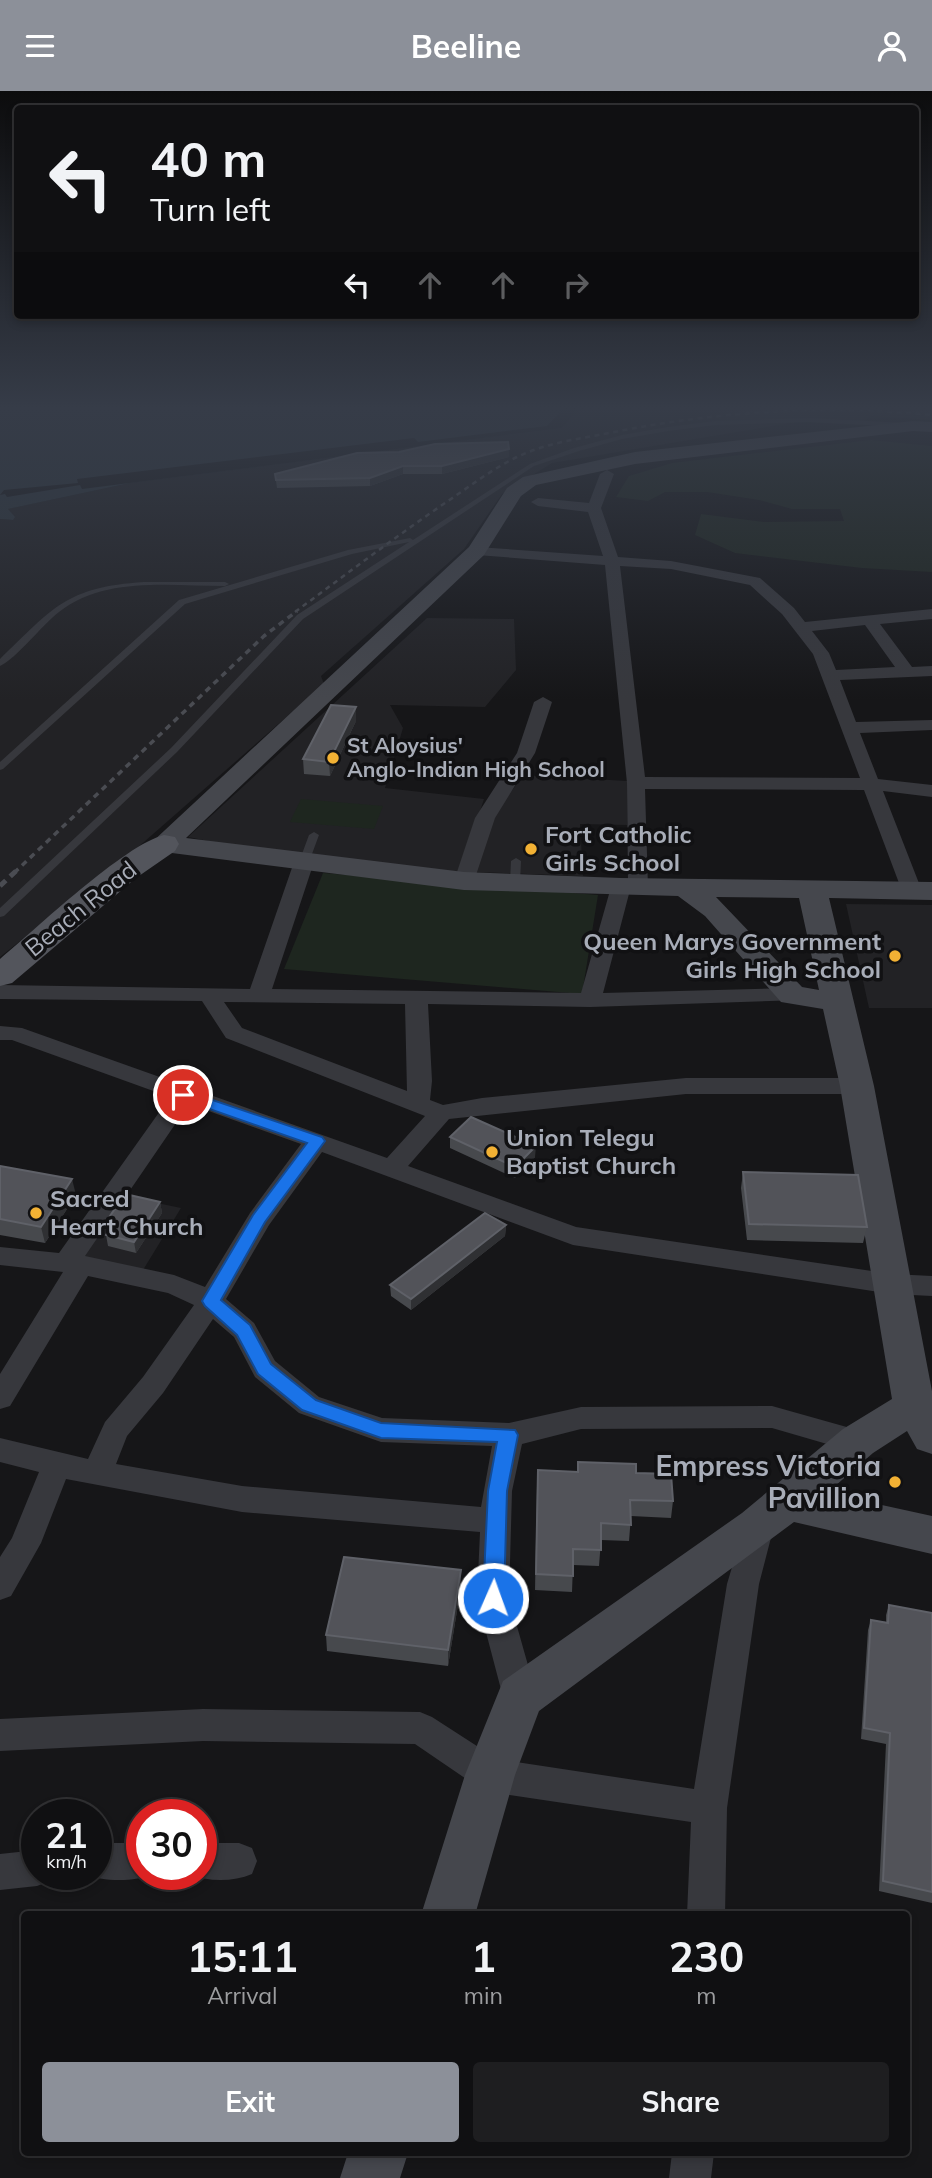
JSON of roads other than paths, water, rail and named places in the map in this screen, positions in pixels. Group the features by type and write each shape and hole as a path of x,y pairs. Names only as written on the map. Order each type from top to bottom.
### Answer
{"main road":[{"path":"164,844 477,551 506,505"},
{"path":"164,844 464,881 515,872 629,887 922,891"},
{"name":"Beach Road","path":"0,976 125,871 164,844"},
{"path":"684,887 715,910 792,995 838,1002"},
{"path":"449,1911 490,1775 520,1697 773,1514 858,1441 923,1421 891,1285 857,1086 812,889"},
{"path":"773,1514 932,1535"},
{"path":"370,2178 376,2156"}],"street":[{"path":"570,505 594,508 612,562 636,783 629,887 590,1000"},
{"path":"477,551 671,565 755,581 762,586 801,627 821,653 848,728 922,891"},
{"path":"801,627 932,614"},
{"path":"869,620 907,672"},
{"path":"829,675 932,671"},
{"path":"464,881 485,818 526,753 542,702"},
{"path":"848,728 932,725"},
{"path":"636,783 872,784 932,791"},
{"path":"259,995 304,862"},
{"path":"0,992 590,1000 792,995"},
{"path":"208,994 234,1033 441,1113 482,1105 686,1086 857,1086"},
{"path":"416,997 420,1081 417,1104"},
{"path":"0,1033 14,1033 573,1236 891,1285 932,1286"},
{"path":"0,1398 74,1264 183,1095"},
{"path":"391,1169 441,1113"},
{"path":"98,1472 115,1430 152,1385 211,1301 259,1219 317,1141"},
{"path":"0,1256 74,1264 174,1285 211,1301 244,1330 265,1369 309,1405 381,1430 509,1435 581,1418 772,1417 858,1441"},
{"path":"509,1435 498,1491 493,1598 520,1697"},
{"path":"0,1450 57,1465 242,1499 496,1521"},
{"path":"0,1587 25,1543 57,1465"},
{"path":"706,1911 709,1808 743,1584 773,1514"},
{"path":"0,1735 204,1725 420,1728 490,1775 709,1808"},
{"path":"217,1861 239,1861"},
{"path":"0,1871 21,1869"},
{"path":"690,2178 693,2156"}],"lane":[{"path":"0,913 174,750 300,617 470,505"},
{"path":"0,767 175,607 190,599 351,552 420,538"},
{"path":"0,664 49,617 68,602 85,594 108,588 241,584"},
{"path":"304,862 314,835"}],"railway":[{"path":"295,612 443,505"},
{"path":"14,873 264,636 297,611"},
{"path":"0,886 16,871"}],"place":[{"name":"St Aloysius' Anglo-Indian High School","path":"333,758"},
{"name":"Fort Catholic Girls School","path":"531,849"},
{"name":"Queen Marys Government Girls High School","path":"895,956"},
{"name":"Union Telegu Baptist Church","path":"492,1152"},
{"name":"Sacred Heart Church","path":"36,1213"},
{"name":"Empress Victoria Pavillion","path":"895,1482"}]}
